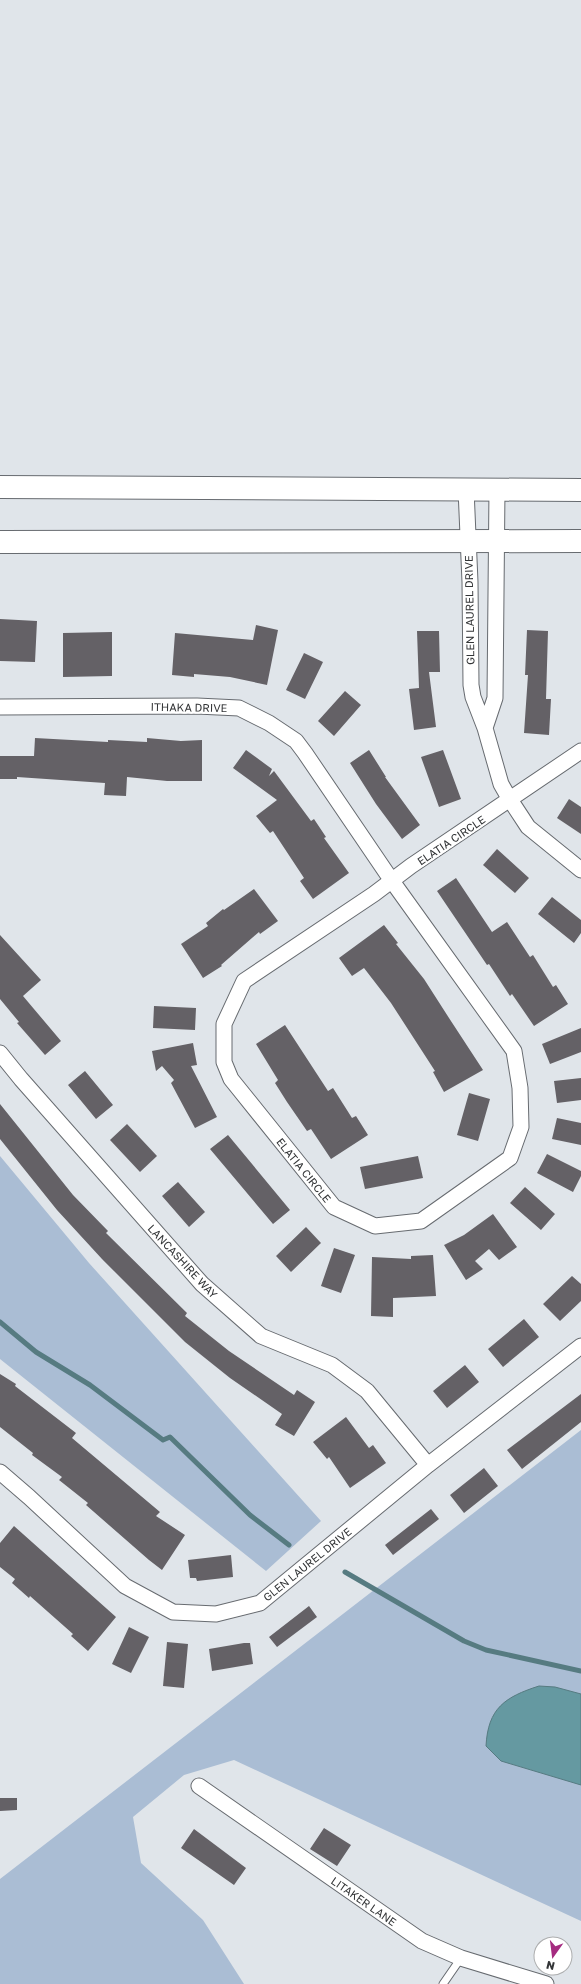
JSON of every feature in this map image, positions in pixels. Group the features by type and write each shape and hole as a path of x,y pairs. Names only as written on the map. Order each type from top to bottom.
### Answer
{"highway":[{"path":"0,488 581,490"},
{"path":"0,542 581,541"}],"street":[{"name":"GLEN LAUREL DRIVE","path":"466,489 471,685 473,697 485,728 501,784 509,798 528,827 581,870"},
{"path":"485,728 495,698 497,489"},
{"name":"ITHAKA DRIVE","path":"0,707 197,706 239,708 269,723 296,741 392,881"},
{"name":"ELATIA CIRCLE","path":"392,881 514,1051 520,1088 521,1127 510,1158 421,1221 375,1226 334,1206 231,1079 224,1062 224,1024 244,981 581,750"},
{"name":"LANCASHIRE WAY","path":"0,1053 21,1080 202,1284 261,1336 332,1365 367,1392 428,1465"},
{"name":"GLEN LAUREL DRIVE","path":"0,1472 29,1497 124,1586 173,1612 216,1614 260,1602 428,1465 581,1346"},
{"name":"LITAKER LANE","path":"199,1786 422,1941 461,1958 546,1984"}],"lane":[{"path":"443,1984 461,1958"}],"shaded area":[{"path":"0,1156 89,1263 321,1521 266,1571 0,1359"},
{"path":"581,1430 581,1921 234,1760 184,1775 133,1817 141,1863 203,1920 244,1984 0,1984 0,1879"},
{"path":"539,1686 555,1687 581,1694 581,1785 501,1761 486,1746 490,1722 500,1706 517,1695"}],"building":[{"path":"0,619 37,621 35,662 0,661"},
{"path":"256,625 278,630 267,685 230,677 194,674 194,677 172,675 175,633 253,640"},
{"path":"527,630 548,631 546,699 551,699 549,735 524,733 528,675 525,675"},
{"path":"417,631 439,631 440,672 429,672 436,727 414,730 409,689 419,688"},
{"path":"112,632 112,676 63,677 63,633"},
{"path":"304,653 323,662 305,699 286,690"},
{"path":"345,691 361,705 334,736 318,721"},
{"path":"35,738 108,742 108,740 147,742 147,738 181,741 202,740 202,781 167,781 127,777 126,796 104,795 105,783 17,777 17,779 0,779 0,756 34,756"},
{"path":"246,750 272,769 269,776 274,771 311,821 314,819 326,837 324,838 349,873 313,899 300,881 304,878 273,831 270,833 256,816 277,800 233,768"},
{"path":"369,750 385,777 420,825 402,839 376,804 350,763"},
{"path":"443,750 461,799 439,807 421,757"},
{"path":"569,799 581,807 581,834 557,818"},
{"path":"497,849 529,878 515,893 483,865"},
{"path":"456,878 492,932 507,922 530,957 533,955 553,987 556,985 568,1004 534,1026 512,994 510,996 489,964 487,965 437,891"},
{"path":"254,889 278,921 260,934 259,932 221,965 222,966 203,978 181,944 208,926 206,923 223,909 224,910"},
{"path":"552,897 581,920 581,933 574,943 538,914"},
{"path":"384,925 398,943 396,944 424,979 483,1070 444,1092 433,1072 435,1071 391,1003 364,968 352,976 339,958"},
{"path":"0,935 41,980 23,996 61,1041 45,1055 17,1023 19,1022 0,999"},
{"path":"154,1006 196,1008 195,1030 153,1028"},
{"path":"285,1025 328,1091 333,1088 352,1118 356,1116 368,1135 331,1159 311,1129 307,1131 287,1102 275,1083 278,1080 256,1044"},
{"path":"581,1028 581,1052 550,1064 542,1044"},
{"path":"193,1043 197,1065 191,1066 217,1117 195,1128 171,1083 174,1080 162,1066 156,1071 152,1051"},
{"path":"85,1071 113,1105 96,1119 68,1085"},
{"path":"581,1078 581,1100 557,1103 554,1081"},
{"path":"469,1093 490,1099 478,1141 457,1135"},
{"path":"0,1104 73,1195 108,1231 106,1233 187,1313 185,1316 229,1351 294,1395 297,1390 315,1402 294,1436 275,1425 282,1414 230,1378 185,1342 102,1259 57,1210 0,1139"},
{"path":"557,1118 581,1123 581,1145 552,1139"},
{"path":"127,1124 157,1156 140,1172 110,1140"},
{"path":"228,1135 290,1210 273,1224 210,1149"},
{"path":"547,1154 581,1171 581,1176 573,1192 537,1173"},
{"path":"418,1156 423,1178 365,1189 360,1167"},
{"path":"178,1182 205,1212 189,1227 162,1196"},
{"path":"525,1187 555,1214 541,1230 510,1203"},
{"path":"493,1214 517,1247 499,1260 489,1249 475,1261 483,1269 466,1280 444,1245 464,1235"},
{"path":"306,1227 321,1243 291,1272 276,1256"},
{"path":"334,1248 355,1255 341,1293 321,1286"},
{"path":"433,1255 436,1296 393,1298 393,1317 371,1316 372,1257 411,1259 411,1256"},
{"path":"572,1276 581,1284 581,1301 560,1321 543,1304"},
{"path":"524,1319 539,1337 503,1367 488,1349"},
{"path":"465,1365 479,1382 447,1408 433,1391"},
{"path":"0,1374 16,1384 15,1386 76,1433 72,1438 160,1512 156,1516 185,1535 162,1570 86,1505 88,1503 59,1480 62,1477 32,1455 33,1453 0,1427"},
{"path":"581,1394 581,1422 522,1469 507,1450"},
{"path":"346,1417 369,1448 373,1445 386,1463 350,1488 329,1457 327,1459 313,1442"},
{"path":"484,1468 498,1486 464,1513 450,1495"},
{"path":"431,1509 439,1519 393,1555 385,1545"},
{"path":"14,1526 116,1617 88,1651 71,1636 73,1634 30,1596 29,1598 12,1583 15,1579 0,1567 0,1543"},
{"path":"231,1555 233,1577 197,1581 196,1578 190,1578 188,1560"},
{"path":"309,1606 317,1617 277,1647 269,1637"},
{"path":"129,1627 149,1637 131,1673 112,1664"},
{"path":"167,1642 188,1644 184,1688 163,1686"},
{"path":"250,1643 253,1664 212,1671 209,1649"},
{"path":"0,1798 17,1798 17,1810 0,1811"},
{"path":"324,1828 351,1845 337,1866 310,1849"},
{"path":"194,1829 246,1868 234,1885 181,1848"}],"waterway":[{"path":"0,1322 36,1352 90,1385 163,1440 170,1437 250,1515 289,1545"},
{"path":"345,1572 464,1641 486,1650 581,1671"}]}
